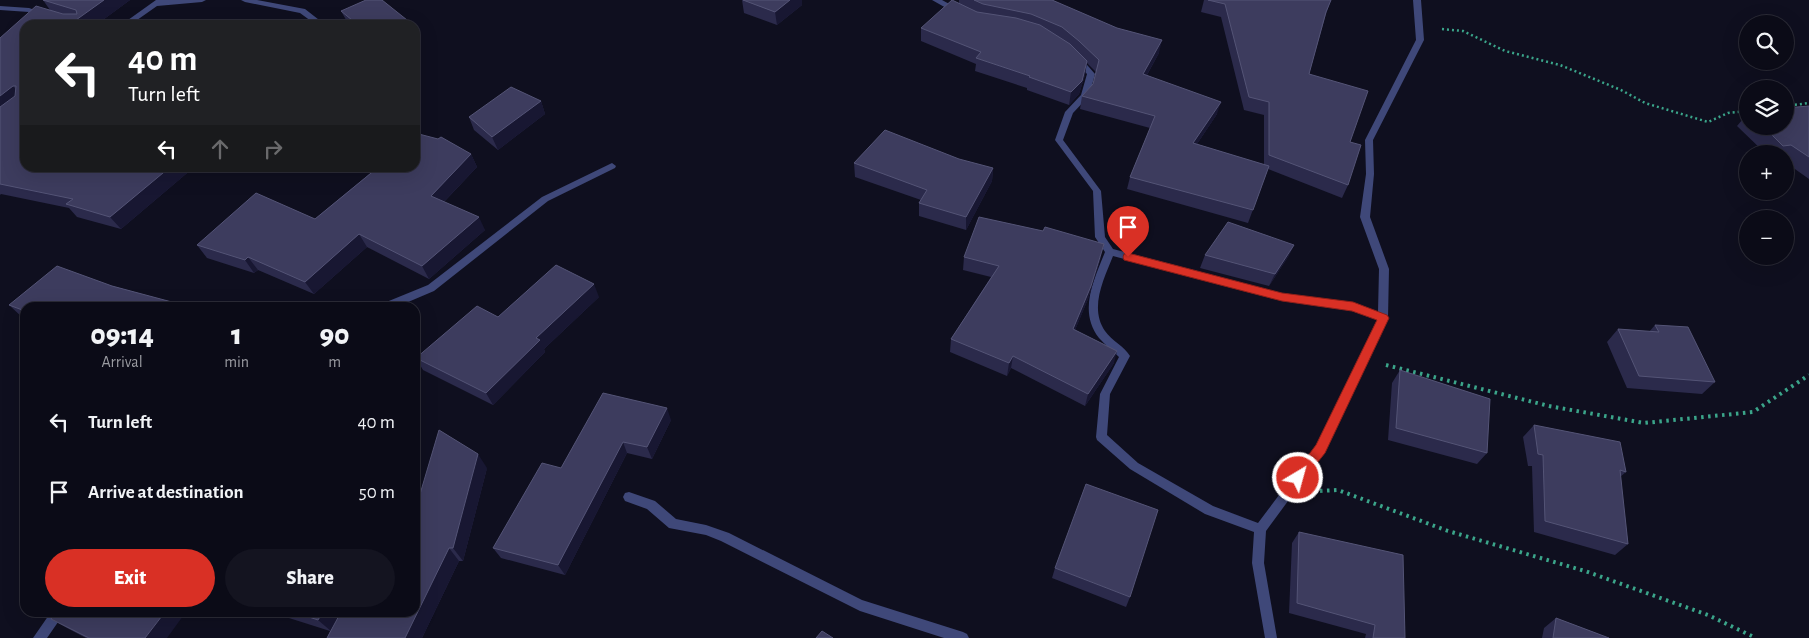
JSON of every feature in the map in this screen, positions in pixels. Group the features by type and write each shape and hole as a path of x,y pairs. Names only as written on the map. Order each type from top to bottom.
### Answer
{"street":[{"path":"132,20 158,2 202,0"},
{"path":"245,0 302,11 314,20"},
{"path":"936,0 970,17"},
{"path":"1271,638 1258,563 1260,529 1320,449 1383,318 1384,269 1366,217 1370,174 1369,140 1420,40 1417,0"},
{"path":"0,8 29,10 53,16"},
{"path":"1072,54 1091,74 1085,96 1069,112 1059,140 1097,191 1100,237 1110,252 1282,297 1353,307 1383,318"},
{"path":"397,302 431,288 545,199 612,166"},
{"path":"1110,252 1094,295 1093,315 1102,334 1125,356 1104,394 1101,437 1134,466 1209,510 1260,529"},
{"path":"629,496 651,505 673,524 706,530 725,537 860,605 963,638"},
{"path":"39,638 55,617"}],"path":[{"path":"1420,33 1443,29 1463,31 1505,52 1560,66 1621,90 1645,103 1708,122 1728,113 1739,112"},
{"path":"1794,105 1809,103"},
{"path":"1364,359 1549,406 1644,423 1753,412 1809,374"},
{"path":"1286,493 1338,490 1448,531 1585,570 1708,615 1756,638"}],"building":[{"path":"43,0 104,0 76,20 20,20 36,6 63,14 77,14 76,10"},
{"path":"366,0 382,0 407,20 352,20 341,11"},
{"path":"743,0 790,0 775,12"},
{"path":"952,0 977,12 1016,18 1040,25 1070,44 1087,61 1082,81 1071,92 976,58 981,52 921,28"},
{"path":"974,0 1052,0 1117,28 1162,40 1143,74 1221,102 1193,143 1269,166 1253,210 1130,177 1155,116 1082,96 1093,84 1099,60 1062,27 1031,14 983,4"},
{"path":"1208,0 1331,0 1309,74 1368,91 1350,142 1361,145 1348,185 1269,155 1269,102 1249,97 1225,4"},
{"path":"20,20 20,172 164,172 110,217 66,204 73,199 0,184 0,107 15,96 16,86 13,86 0,96 0,38"},
{"path":"511,87 541,101 492,137 469,117"},
{"path":"1809,106 1809,157 1794,147 1794,145 1782,145 1772,135 1794,135 1794,107"},
{"path":"885,130 959,159 993,168 966,217 919,203 927,190 854,163"},
{"path":"420,134 438,139 441,137 471,154 431,196 479,217 422,266 359,234 305,282 248,257 245,260 197,245 256,193 315,219 372,172 420,172"},
{"path":"979,217 1043,231 1045,227 1104,244 1091,286 1073,329 1117,351 1088,394 1013,356 1009,363 951,339 999,266 964,257"},
{"path":"1228,222 1294,245 1275,274 1205,255"},
{"path":"556,265 594,284 536,338 540,340 486,393 420,360 420,355 477,306 498,317"},
{"path":"57,266 112,286 172,302 20,302 20,309 9,305"},
{"path":"1655,325 1688,327 1715,382 1639,376 1618,329 1659,332"},
{"path":"1400,370 1490,399 1487,453 1396,428"},
{"path":"603,393 667,408 647,447 623,442 558,565 493,548 542,463 561,468"},
{"path":"1534,425 1620,442 1626,472 1620,470 1628,544 1545,521 1543,455 1538,454"},
{"path":"439,430 478,454 453,548 449,548 420,607 420,494"},
{"path":"1086,484 1158,510 1130,597 1055,568"},
{"path":"1299,532 1403,555 1405,638 1373,638 1375,625 1297,603"},
{"path":"53,617 161,617 145,638 89,638 51,619"},
{"path":"309,617 320,617 318,620"},
{"path":"338,617 415,617 405,638 327,638"},
{"path":"1556,618 1609,638 1553,638"},
{"path":"822,631 833,638 816,638"}],"route":[{"path":"1128,257 1282,297 1353,307 1383,318 1320,449 1298,478"}]}
